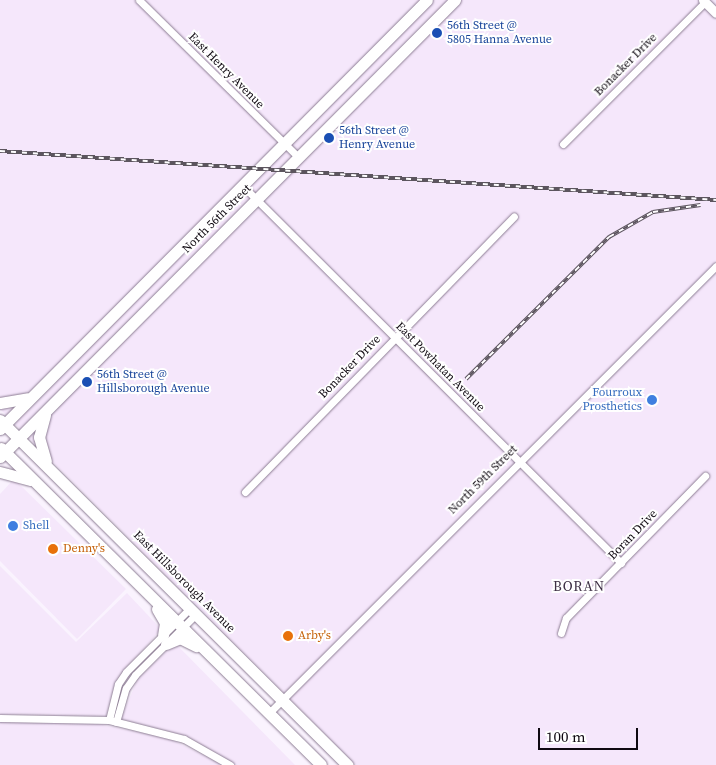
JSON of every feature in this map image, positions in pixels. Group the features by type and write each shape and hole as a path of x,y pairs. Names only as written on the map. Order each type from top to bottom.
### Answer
{"main road":[{"name":"North 56th Street","path":"2,452 19,438 455,0"},
{"name":"North 56th Street","path":"2,424 33,396 426,1"},
{"path":"426,1 439,16"},
{"path":"0,403 13,404 33,396"},
{"path":"48,408 39,437 49,467"},
{"name":"East Hillsborough Avenue","path":"2,424 49,467 348,765"},
{"path":"2,452 140,585 321,765"},
{"path":"0,472 36,483"},
{"path":"140,585 162,616 165,639 185,639 212,656"}],"street":[{"name":"East Henry Avenue","path":"139,0 298,157"},
{"path":"704,1 716,13"},
{"name":"Bonacker Drive","path":"562,144 704,1"},
{"name":"East Powhatan Avenue","path":"243,186 621,564"},
{"name":"Bonacker Drive","path":"245,492 514,216"},
{"name":"North 59th Street","path":"269,713 517,460 716,266"},
{"name":"Boran Drive","path":"561,633 566,618 621,564 705,476"},
{"path":"113,721 118,684 193,611"},
{"path":"0,718 113,721 184,739 230,765"}],"shaded area":[{"path":"0,0 716,0 716,765 356,765 0,409"},
{"path":"14,479 126,589 77,639 0,561 0,494"},
{"path":"0,566 76,642 127,593 161,629 115,682 106,716 0,714"},
{"path":"175,643 295,765 236,765 186,736 121,719 138,678"},
{"path":"78,720 168,738 223,765 0,765 0,721"}],"railway":[{"path":"0,151 716,200"},
{"path":"466,379 609,237 653,212 700,205"}],"place":[{"name":"56th Street @ 5805 Hanna Avenue","path":"437,33"},
{"name":"56th Street @ Henry Avenue","path":"329,138"},
{"name":"56th Street @ Hillsborough Avenue","path":"87,382"},
{"name":"Fourroux Prosthetics","path":"652,400"},
{"name":"Shell","path":"13,526"},
{"name":"Denny's","path":"53,549"},
{"name":"Arby's","path":"288,636"}],"district":[{"name":"BORAN","path":"579,586"}]}
